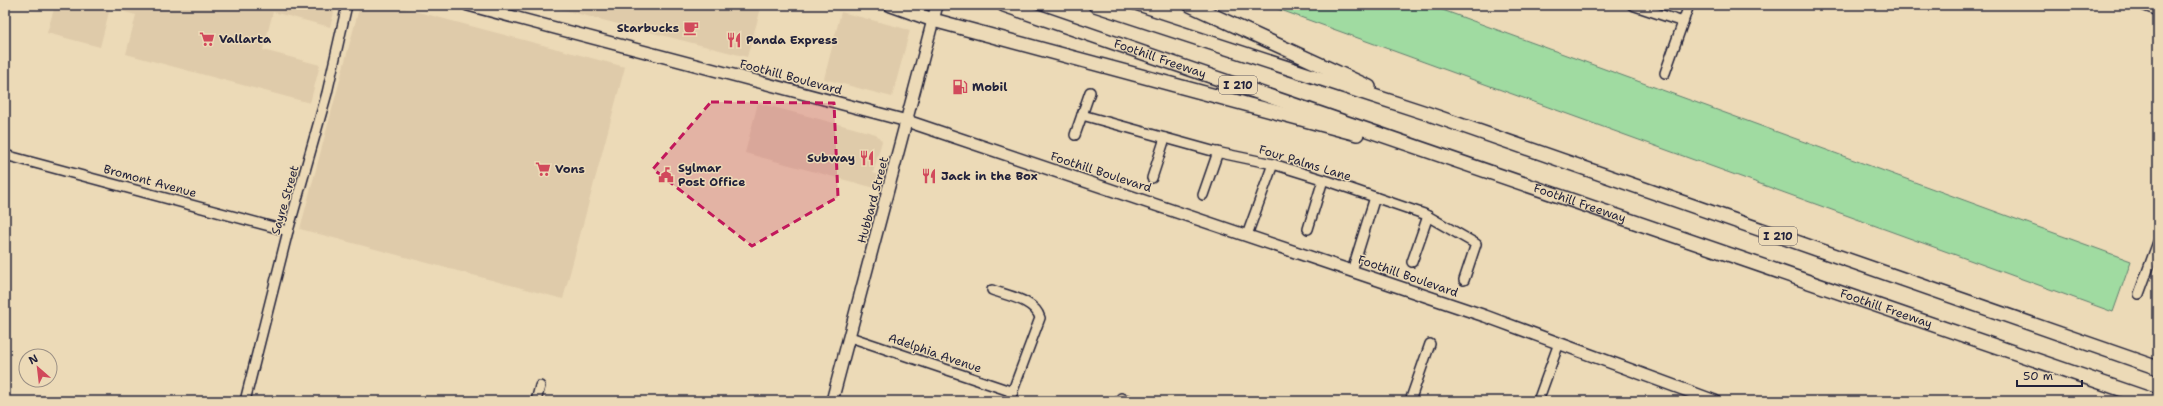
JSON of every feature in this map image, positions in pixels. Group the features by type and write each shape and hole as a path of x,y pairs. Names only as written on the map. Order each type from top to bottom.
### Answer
{"highway":[{"path":"891,5 933,20 1471,164"},
{"name":"Foothill Freeway","path":"1004,5 1471,164 2150,400"},
{"name":"I 210","path":"1095,5 1426,113 2158,367"},
{"path":"1190,5 1426,113"}],"main road":[{"name":"Foothill Boulevard","path":"468,5 907,121 1352,271 1559,343 1715,401"},
{"name":"Hubbard Street","path":"832,401 938,5"}],"street":[{"name":"Sayre Street","path":"245,401 288,231 327,93 347,5"},
{"path":"1632,5 1683,22"},
{"path":"1666,73 1689,5"},
{"path":"2142,5 2158,11"},
{"path":"1075,135 1090,92"},
{"name":"Four Palms Lane","path":"1082,115 1218,152 1273,164 1428,216 1476,244 1464,280"},
{"path":"1152,178 1165,138"},
{"path":"1203,195 1218,152"},
{"name":"Bromont Avenue","path":"5,155 288,231"},
{"path":"1247,235 1273,164"},
{"path":"1308,229 1323,180"},
{"path":"1352,271 1375,197"},
{"path":"1412,262 1428,216"},
{"path":"2139,294 2158,242"},
{"path":"992,290 1032,305 1040,318 1011,397"},
{"name":"Adelphia Avenue","path":"850,337 1011,397"},
{"path":"1538,401 1559,343"},
{"path":"1410,401 1430,344"},
{"path":"536,401 540,386"}],"highlighted area":[{"path":"711,102 834,103 838,197 752,246 653,169"}],"shaded area":[{"path":"55,5 336,5 330,27 273,12 263,50 320,65 310,103 126,54 136,15 110,8 100,47 47,33"},
{"path":"360,5 392,5 625,67 563,299 300,229"},
{"path":"544,5 762,5 747,57"},
{"path":"841,12 910,30 892,97 824,79"},
{"path":"758,103 876,134 882,141 873,173 879,175 875,188 745,153"}],"green space":[{"path":"1267,5 1429,5 2131,261 2113,312"}],"place":[{"name":"Starbucks","path":"691,28"},
{"name":"Vallarta","path":"207,39"},
{"name":"Panda Express","path":"734,40"},
{"name":"Mobil","path":"960,87"},
{"name":"Subway","path":"867,158"},
{"name":"Vons","path":"543,169"},
{"name":"Sylmar Post Office","path":"666,175"},
{"name":"Jack in the Box","path":"929,176"}]}
